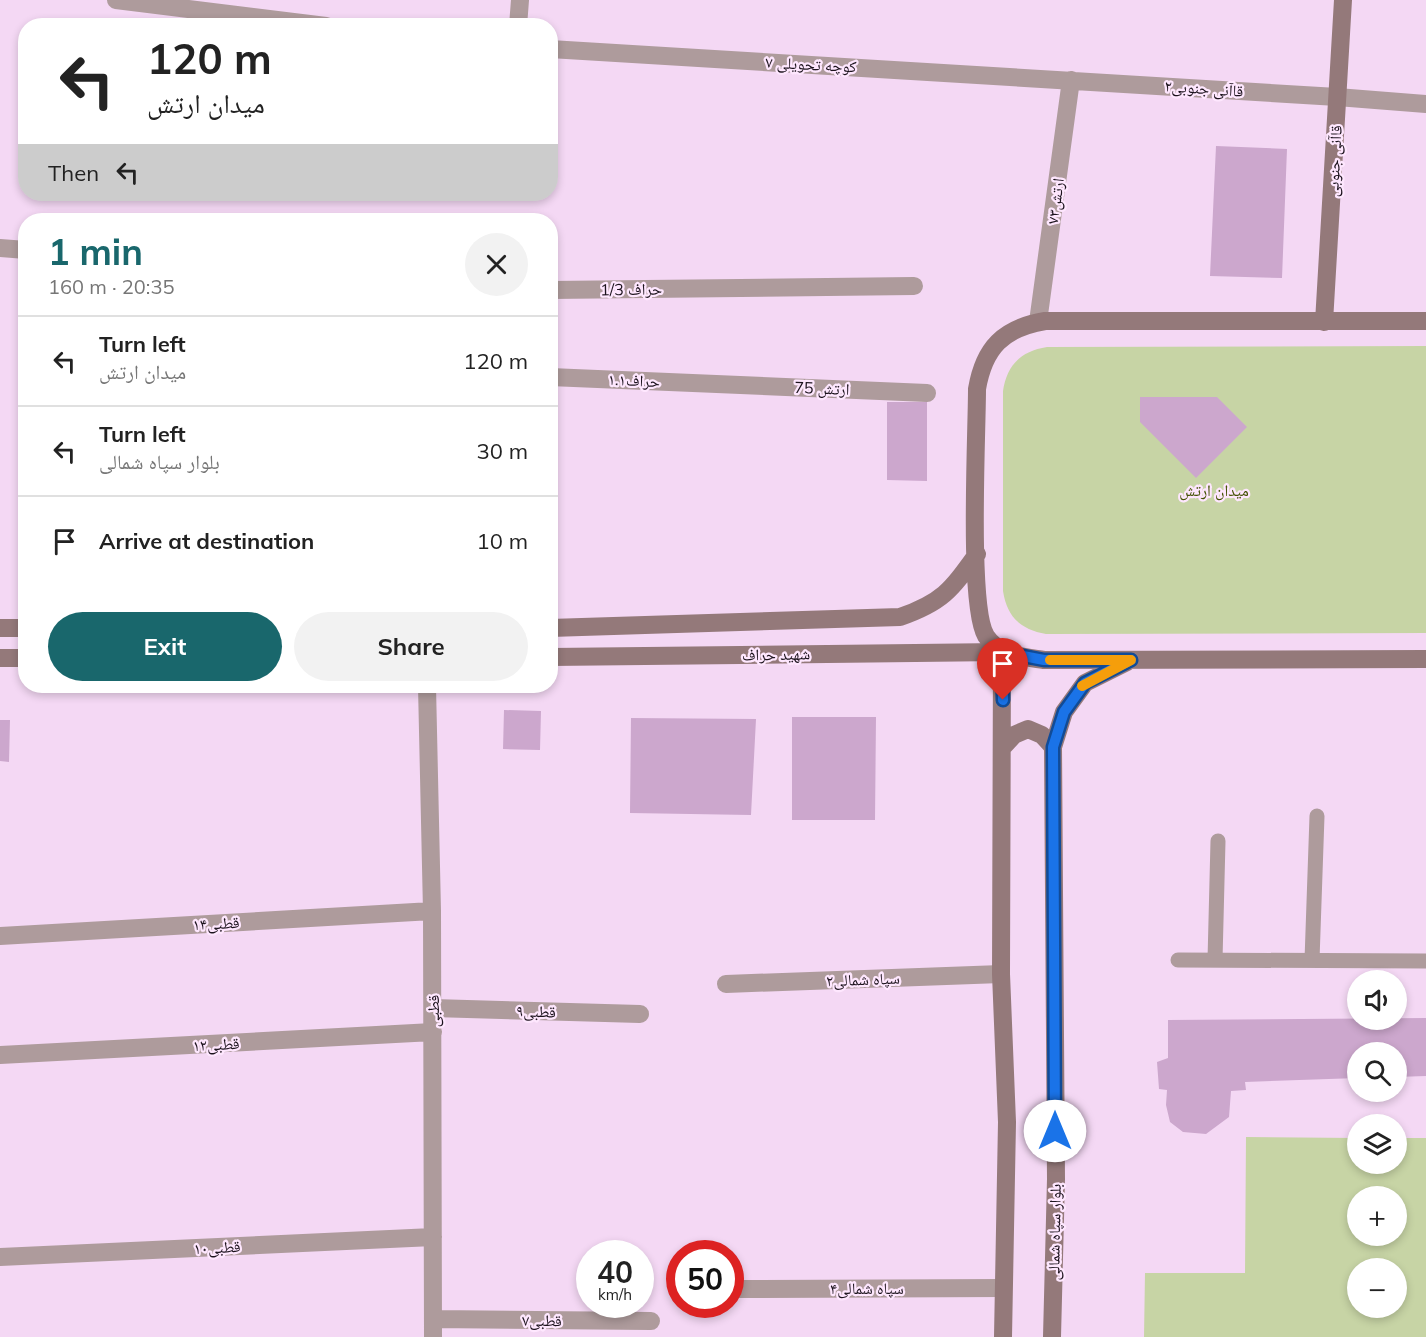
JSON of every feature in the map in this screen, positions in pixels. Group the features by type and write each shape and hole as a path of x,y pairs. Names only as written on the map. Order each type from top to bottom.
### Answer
{"main road":[{"name":"قاآنی جنوبی","path":"1324,321 1343,0"},
{"path":"1426,321 1038,322 1025,324 1006,334 990,350 981,369 977,389 979,615 987,637 1002,652 1044,660 1426,659"},
{"path":"558,628 900,617 931,606 952,589 977,554"},
{"path":"781,654 784,621"},
{"path":"0,628 18,628"},
{"path":"1002,652 1001,974 1007,1122 1003,1337"},
{"name":"شهید حراف","path":"558,657 1002,652"},
{"path":"0,658 18,658"},
{"name":"بلوار سپاه شمالی","path":"1052,1337 1056,1179 1053,747 1064,712 1085,683 1131,660"},
{"path":"1003,747 1014,735 1028,729 1042,735 1053,747"}],"street":[{"path":"116,0 261,18"},
{"path":"519,18 520,0"},
{"name":"کوچه تحویلی ۷","path":"558,49 1071,80"},
{"name":"۲قاآنی جنوبی","path":"1071,80 1426,104"},
{"name":"ارتش۷۳","path":"1038,322 1071,80"},
{"path":"0,248 18,249"},
{"name":"1/3 حراف","path":"558,290 914,286"},
{"name":"حراف۱.۱","path":"558,377 718,384"},
{"name":"75 ارتش","path":"718,384 927,393"},
{"name":"قطبی","path":"428,693 433,1008 433,1328"},
{"name":"قطبی۱۴","path":"0,936 432,910"},
{"name":"سپاه شمالی۲","path":"726,984 1001,974"},
{"name":"قطبی۹","path":"433,1008 640,1014"},
{"name":"قطبی۱۲","path":"0,1055 433,1032"},
{"name":"قطبی۱۰","path":"0,1257 433,1238"},
{"name":"سپاه شمالی۴","path":"744,1289 1003,1288"},
{"name":"قطبی۷","path":"433,1328 651,1322"}],"lane":[{"path":"1312,960 1317,816"},
{"path":"1215,960 1218,841"},
{"path":"1178,960 1426,961"}],"green space":[{"name":"میدان ارتش","path":"1426,346 1426,633 1046,634 1029,629 1012,615 1003,591 1003,391 1012,367 1023,356 1047,347"},
{"path":"1246,1137 1347,1138 1347,1174 1407,1174 1407,1138 1426,1138 1426,1337 1144,1337 1145,1273 1245,1273"}],"building":[{"path":"1216,146 1287,149 1282,278 1210,276"},
{"path":"1140,397 1217,397 1247,427 1196,478 1140,422"},
{"path":"887,402 927,402 927,481 887,480"},
{"path":"504,710 541,711 540,750 503,749"},
{"path":"792,717 876,717 875,820 792,820"},
{"path":"631,718 756,719 751,815 630,813"},
{"path":"0,720 10,720 9,762 0,761"},
{"path":"1407,1018 1426,1018 1426,1076 1407,1077 1407,1042 1347,1042 1347,1078 1245,1082 1246,1090 1231,1091 1229,1117 1206,1134 1183,1132 1170,1122 1166,1105 1167,1090 1159,1089 1157,1062 1168,1058 1168,1020 1347,1019 1347,1030 1407,1030"}],"slow traffic":[{"path":"1050,660 1131,660 1082,686"}],"route":[{"path":"1003,700 1002,652 1044,660 1131,660 1085,683 1064,712 1053,747 1055,1131"}]}
